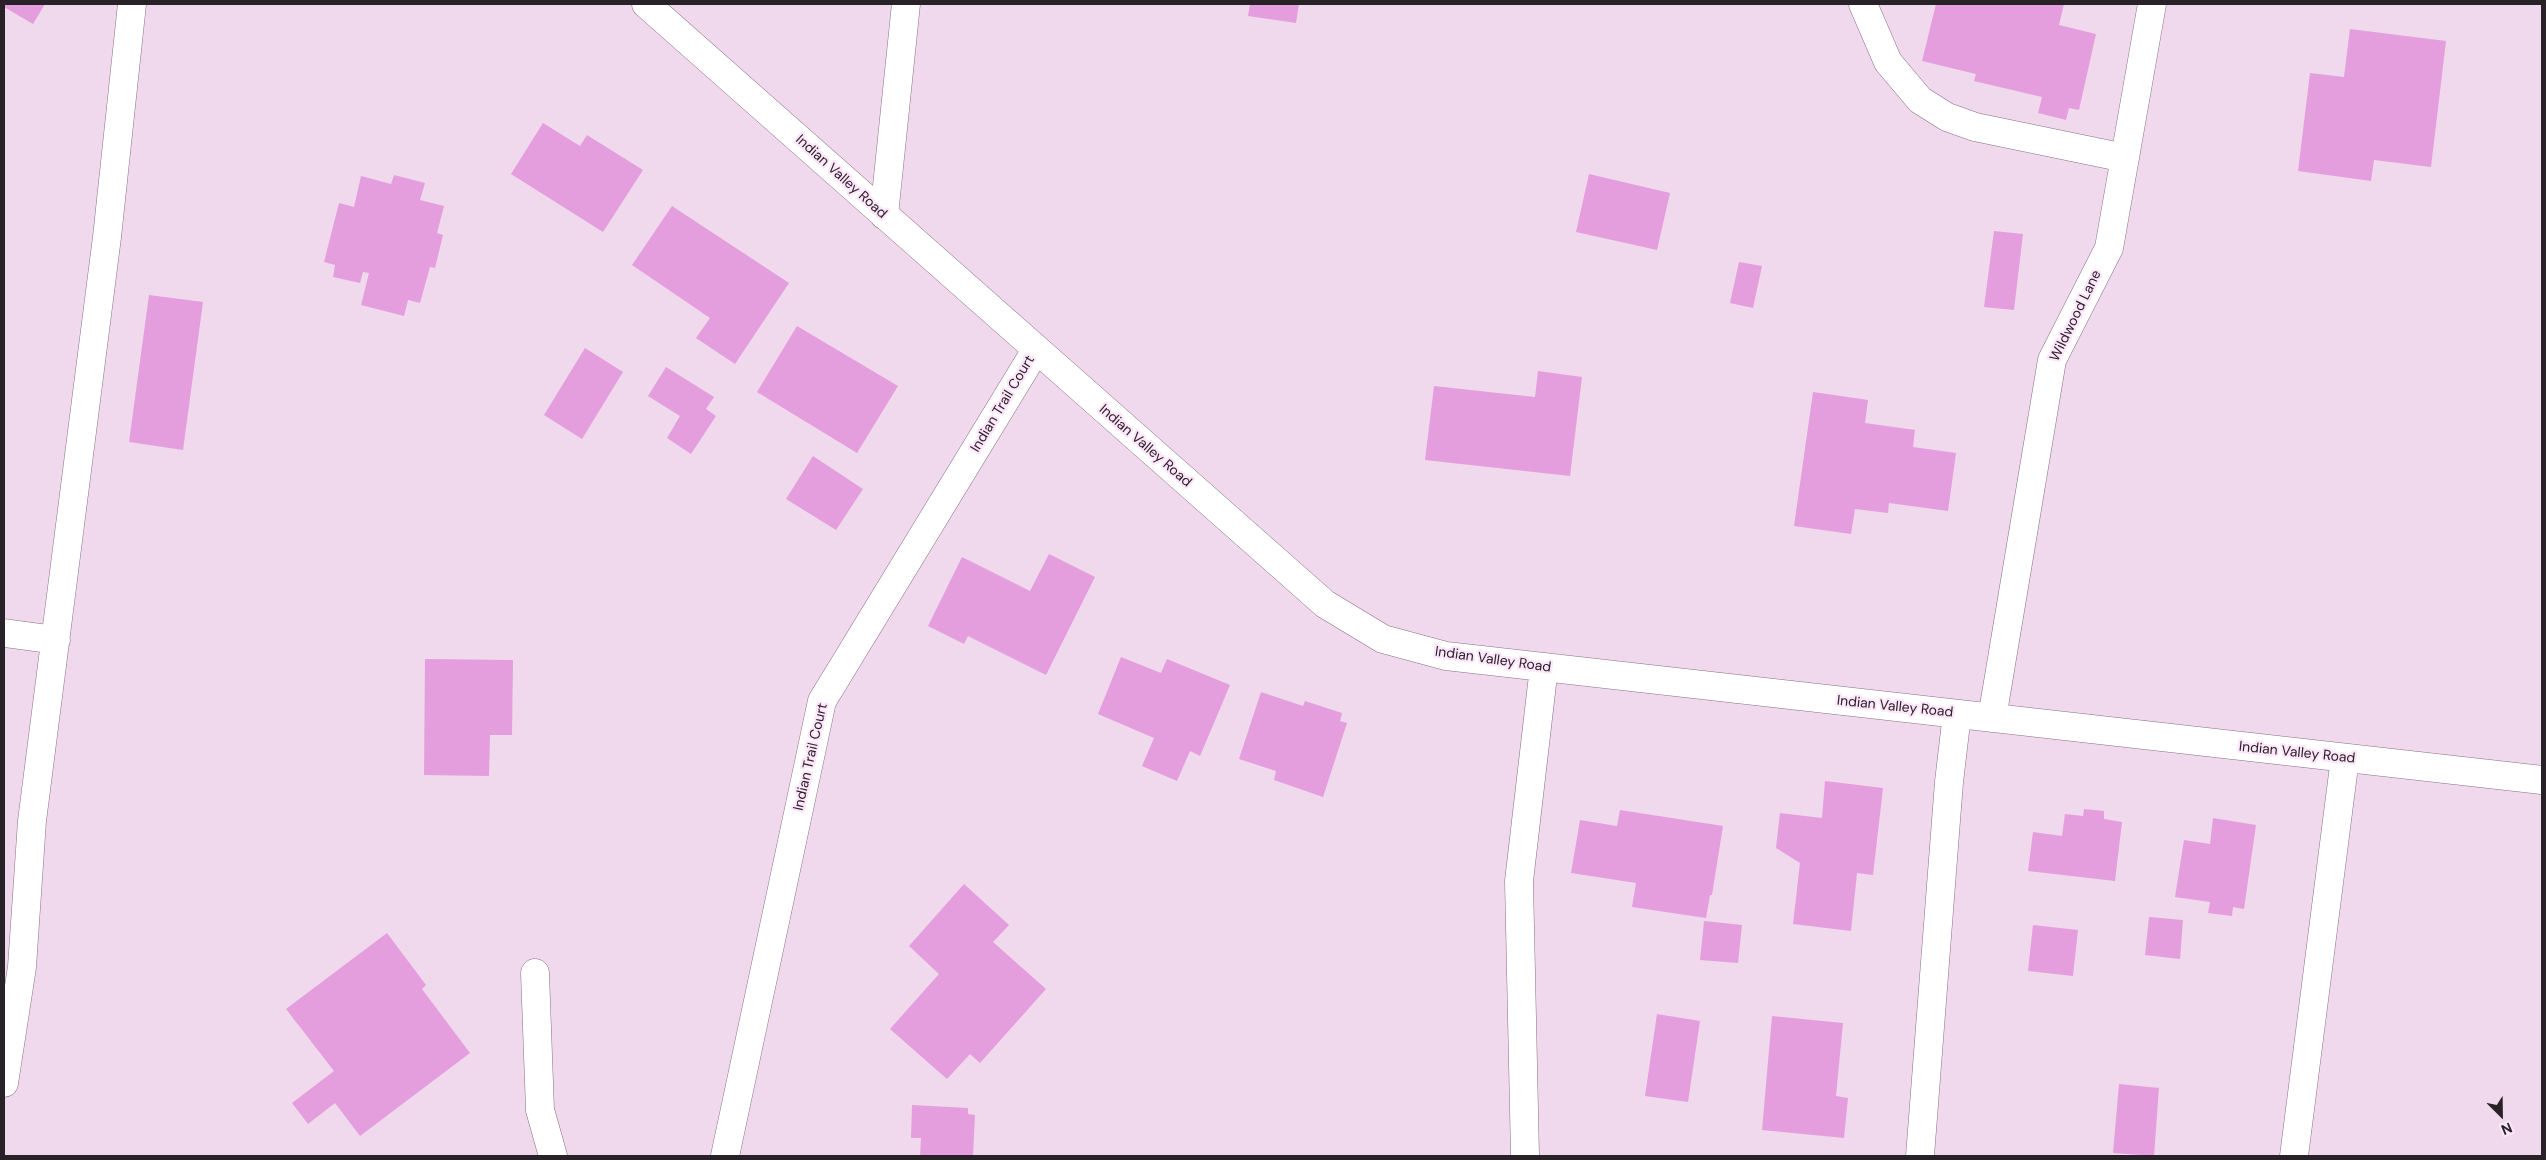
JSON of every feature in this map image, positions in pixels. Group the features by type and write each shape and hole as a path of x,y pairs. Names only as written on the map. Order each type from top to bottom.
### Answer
{"street":[{"path":"4,1082 22,967 32,821 106,247 132,4"},
{"name":"Indian Valley Road","path":"646,4 1325,604 1383,639 1446,656 2542,780"},
{"path":"884,215 906,4"},
{"path":"1863,4 1888,62 1920,100 1947,117 1975,127 2124,158"},
{"name":"Wildwood Lane","path":"1992,718 2052,360 2109,248 2152,4"},
{"name":"Indian Trail Court","path":"725,1156 822,701 1036,350"},
{"path":"4,633 56,640"},
{"path":"1525,1156 1519,881 1544,667"},
{"path":"1920,1156 1948,782 1957,714"},
{"path":"2294,1156 2345,758"},
{"path":"536,973 540,1110 553,1156"}],"building":[{"path":"4,4 45,4 33,24 4,7"},
{"path":"1250,4 1299,4 1296,23 1248,16"},
{"path":"1936,4 2064,4 2059,25 2096,34 2079,110 2069,108 2066,120 2038,113 2042,97 1974,81 1976,74 1922,61"},
{"path":"2350,29 2446,41 2431,167 2374,160 2371,181 2298,171 2310,73 2344,77"},
{"path":"543,123 580,146 587,135 643,170 603,232 511,174"},
{"path":"1589,174 1670,193 1657,250 1576,232"},
{"path":"394,175 425,183 420,200 444,206 437,233 443,235 435,268 430,267 420,303 408,300 404,316 361,305 369,273 363,272 360,283 333,277 335,265 324,262 339,203 354,207 361,176 391,184"},
{"path":"672,206 789,283 735,364 696,338 710,318 632,265"},
{"path":"1994,231 2023,234 2014,310 1984,307"},
{"path":"1739,262 1762,266 1753,308 1730,303"},
{"path":"149,295 203,302 183,450 129,442"},
{"path":"797,326 898,386 857,453 757,392"},
{"path":"585,348 623,372 582,439 544,415"},
{"path":"666,367 714,397 706,409 716,416 691,454 667,438 680,416 648,396"},
{"path":"1538,371 1582,377 1570,476 1425,460 1434,386 1535,397"},
{"path":"1813,392 1868,400 1865,423 1915,430 1913,447 1956,453 1948,511 1889,503 1888,513 1855,509 1851,534 1794,526"},
{"path":"813,456 863,489 836,530 786,499"},
{"path":"1049,554 1095,577 1046,675 968,636 964,644 928,626 962,557 1030,591"},
{"path":"1121,657 1161,673 1167,659 1230,685 1200,756 1190,751 1177,781 1142,766 1154,738 1098,714"},
{"path":"425,659 513,660 512,735 490,735 489,776 424,775"},
{"path":"1261,692 1303,706 1305,701 1342,713 1340,721 1347,723 1323,797 1274,780 1276,771 1239,759"},
{"path":"1825,781 1883,788 1873,875 1857,873 1851,931 1793,924 1800,863 1776,848 1780,813 1822,818"},
{"path":"2084,809 2104,811 2104,819 2122,822 2115,881 2028,871 2033,832 2062,836 2065,814 2083,816"},
{"path":"1620,810 1723,826 1712,895 1710,895 1706,918 1632,907 1636,883 1571,873 1580,820 1617,826"},
{"path":"2213,818 2256,825 2244,909 2233,907 2232,916 2208,913 2210,902 2175,897 2184,840 2210,844"},
{"path":"964,884 1009,925 993,942 1046,989 980,1063 970,1054 947,1079 890,1029 939,974 909,946"},
{"path":"2149,917 2183,920 2180,959 2145,955"},
{"path":"1704,921 1742,925 1738,963 1700,960"},
{"path":"2033,925 2078,930 2073,976 2028,971"},
{"path":"387,933 426,985 422,989 470,1053 360,1136 335,1103 308,1124 292,1103 334,1071 286,1009"},
{"path":"1657,1014 1700,1021 1688,1102 1645,1096"},
{"path":"1772,1016 1843,1023 1836,1096 1848,1098 1844,1138 1762,1130"},
{"path":"2119,1084 2159,1088 2154,1156 2113,1153"},
{"path":"912,1105 968,1108 968,1114 975,1115 973,1156 920,1156 921,1138 911,1138"}]}
